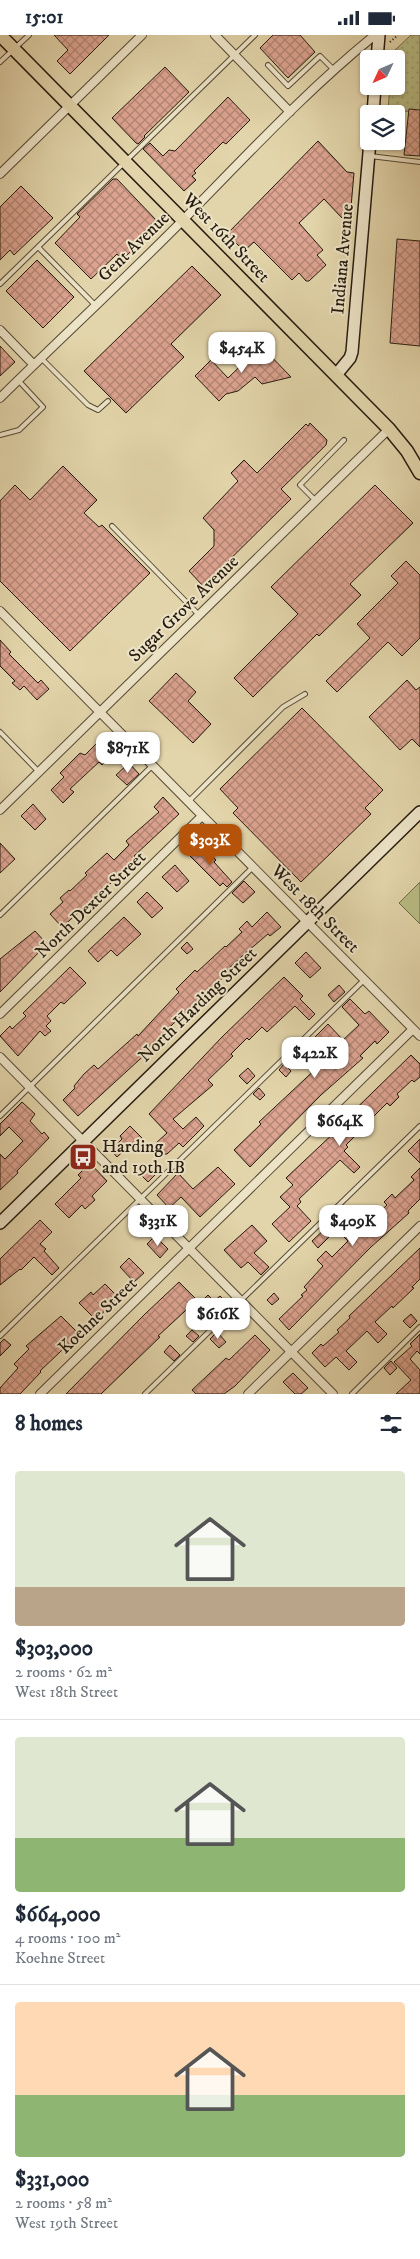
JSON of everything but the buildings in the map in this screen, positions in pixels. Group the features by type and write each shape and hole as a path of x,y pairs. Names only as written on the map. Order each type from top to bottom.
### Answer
{"main road":[{"name":"West 16th Street","path":"0,35 184,219 389,429 407,451 420,473"}],"street":[{"path":"0,174 142,35"},
{"path":"215,35 290,112"},
{"name":"Gent Avenue","path":"0,398 184,219 290,112 334,70 375,35"},
{"path":"378,50 380,35"},
{"name":"Indiana Avenue","path":"336,375 352,352 369,150"},
{"path":"0,330 34,365"},
{"name":"Sugar Grove Avenue","path":"0,809 389,429"},
{"name":"West 18th Street","path":"0,611 420,1036"},
{"name":"North Harding Street","path":"0,1223 420,812"},
{"name":"North Dexter Street","path":"0,1014 202,816"},
{"name":"Koehne Street","path":"40,1394 413,1029"},
{"path":"0,1057 333,1394"},
{"path":"248,1394 420,1226"}],"lane":[{"path":"0,62 29,35"},
{"path":"0,284 255,35"},
{"path":"268,65 288,85 320,56 334,70"},
{"path":"369,156 420,161"},
{"path":"38,247 95,305"},
{"path":"41,358 88,405 98,410 108,401"},
{"path":"0,435 20,430 43,407 18,380"},
{"path":"316,501 300,485 344,440"},
{"path":"112,526 199,615"},
{"path":"188,802 283,707 305,694"},
{"path":"0,732 39,772"},
{"path":"0,915 153,766"},
{"path":"0,1116 252,867"},
{"path":"0,1336 364,980"},
{"path":"145,1394 242,1302 420,1126"},
{"path":"352,1394 420,1327"}],"path":[{"path":"390,42 398,35"}],"green space":[{"path":"411,35 420,35 420,112 405,111 405,105 388,105 389,95 405,95 405,50 395,50"},
{"path":"420,882 420,924 399,903"}],"place":[{"name":"Harding and 19th IB","path":"83,1157"}]}
